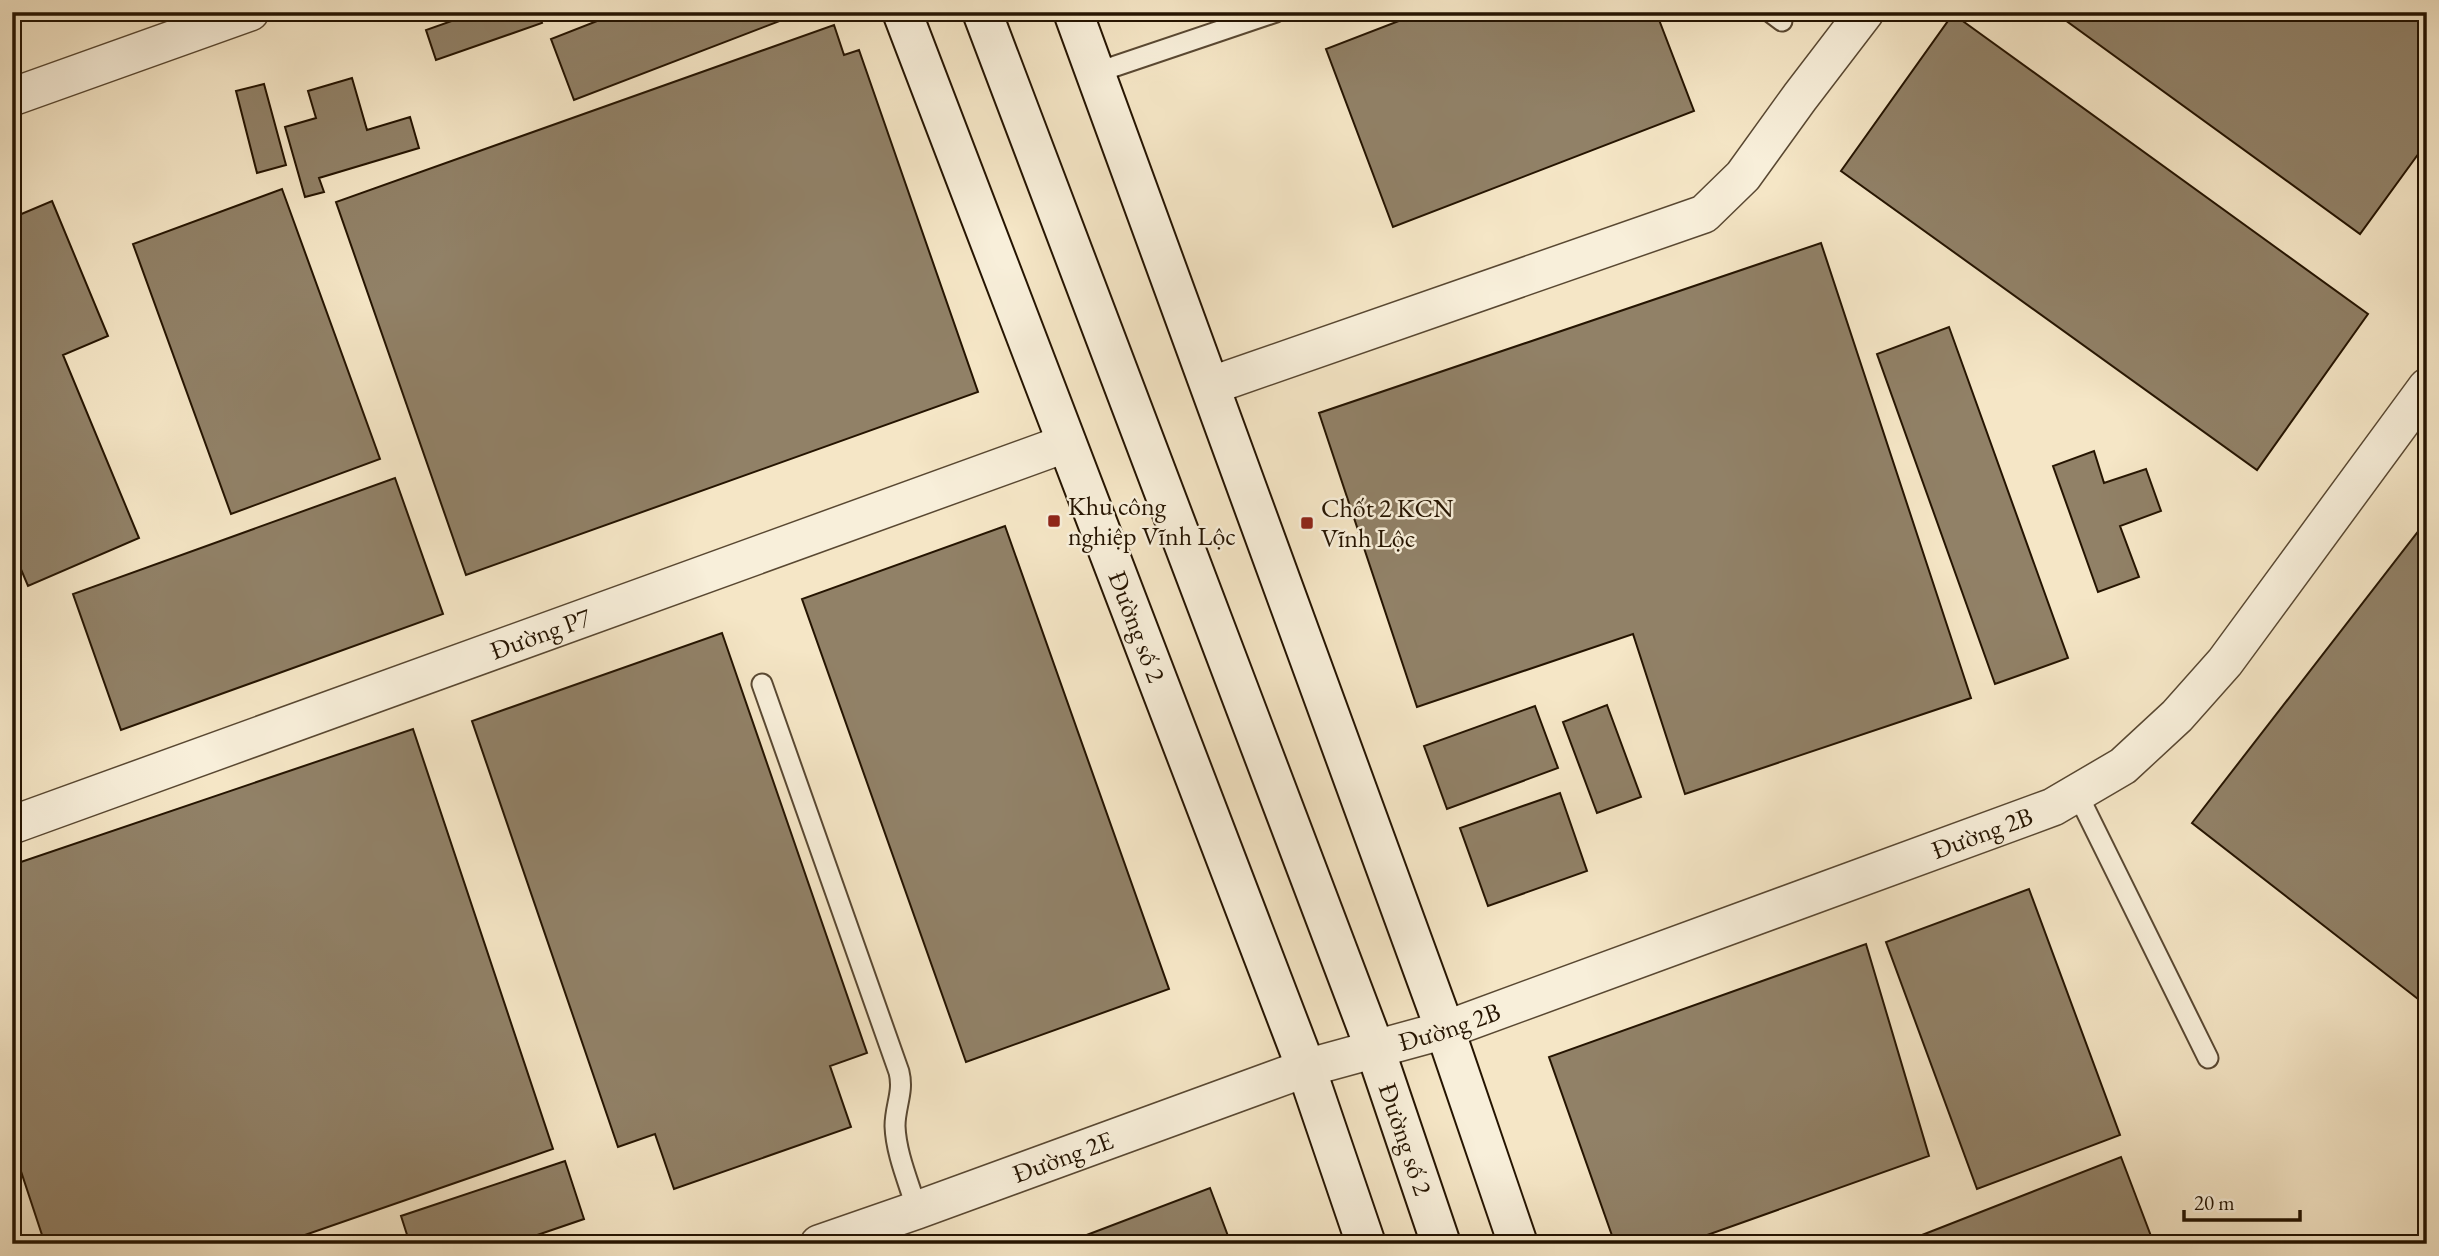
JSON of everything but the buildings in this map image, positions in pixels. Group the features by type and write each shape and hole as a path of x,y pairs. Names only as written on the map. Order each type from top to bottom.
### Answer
{"main road":[{"name":"Đường số 2","path":"902,12 1306,1068 1366,1244"},
{"name":"Đường số 2","path":"982,12 1375,1049 1441,1244"},
{"path":"1073,12 1445,1030 1518,1244"}],"street":[{"path":"12,97 250,12"},
{"path":"1210,386 1704,214 1743,176 1865,12"},
{"name":"Đường 2B","path":"1306,1068 1445,1030 2053,807 2123,766 2177,716 2225,662 2427,387"},
{"name":"Đường P7","path":"12,825 1067,443"},
{"name":"Đường 2E","path":"819,1244 1306,1068"}],"lane":[{"path":"1095,73 1276,12"},
{"path":"762,684 899,1072 902,1084 895,1114 897,1143 917,1210"},
{"path":"2077,793 2208,1058"}],"place":[{"name":"Khu công nghiệp Vĩnh Lộc","path":"1054,521"},
{"name":"Chốt 2 KCN Vĩnh Lộc","path":"1307,523"}]}
